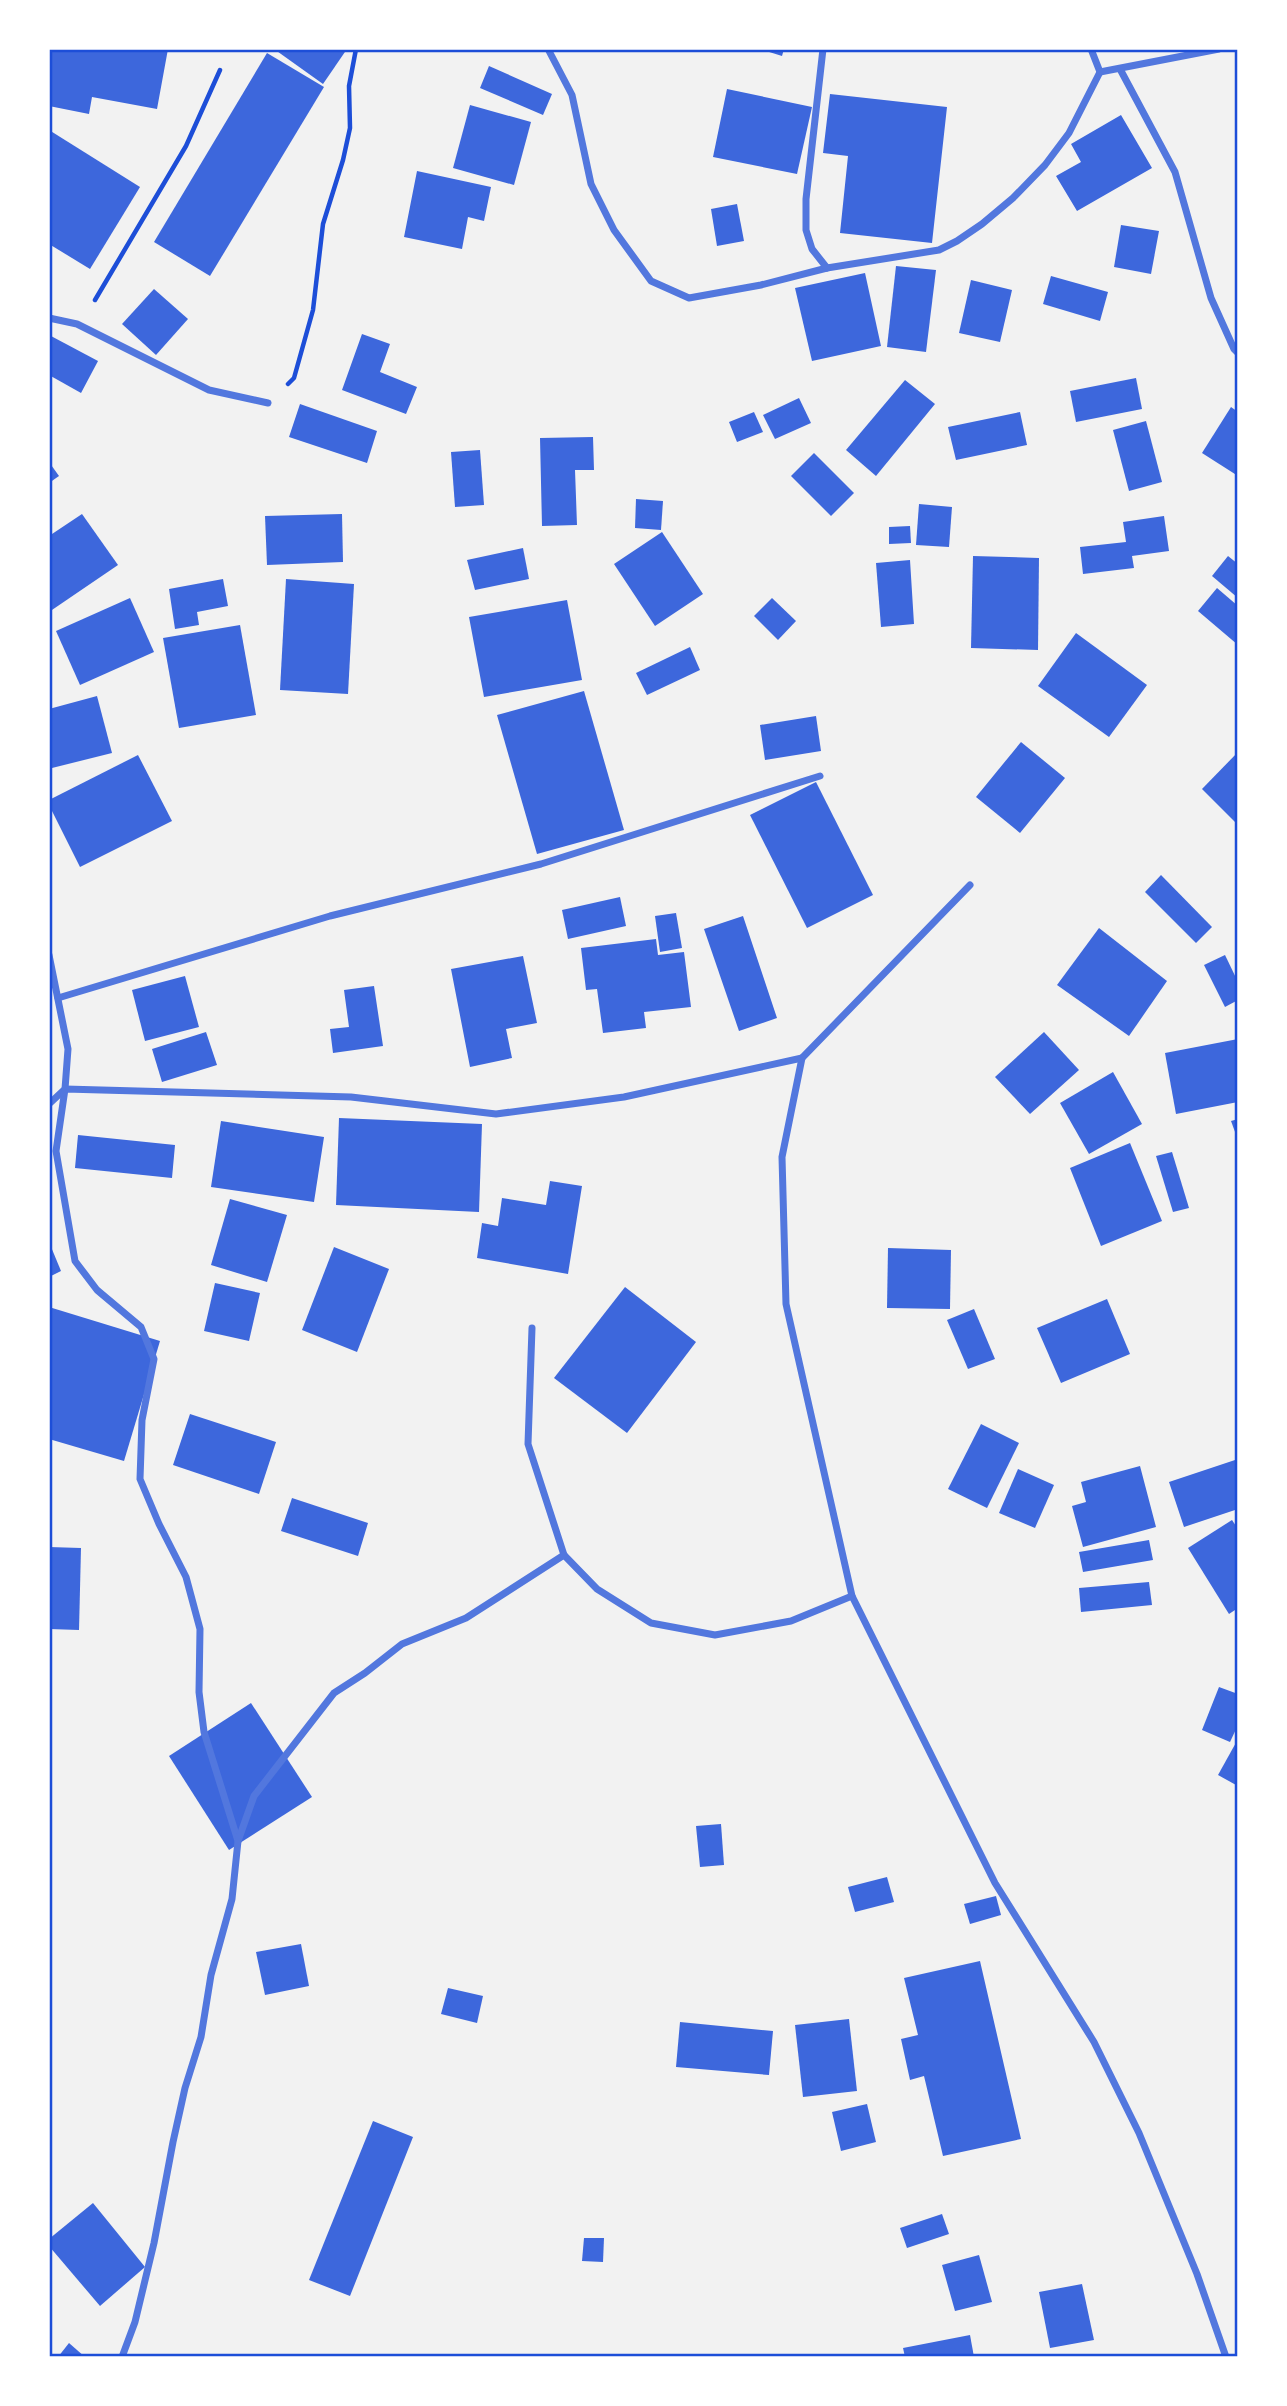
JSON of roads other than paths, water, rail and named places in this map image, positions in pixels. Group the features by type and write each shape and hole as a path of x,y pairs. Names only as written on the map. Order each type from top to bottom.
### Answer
{"street":[{"path":"548,49 572,95 592,184 614,230 651,281 688,298 761,285 827,268 939,250 982,224 1013,198 1069,133 1100,72 1091,49"},
{"path":"823,49 806,199 806,230 812,249 827,268"},
{"path":"1100,72 1219,49"},
{"path":"1120,69 1175,172 1211,298 1238,353"},
{"path":"49,318 77,324 209,390 268,403"},
{"path":"58,998 330,916 541,864 820,775"},
{"path":"970,885 802,1058 782,1157 786,1304 852,1597 995,1883 1094,2042 1139,2133 1197,2274 1226,2357"},
{"path":"49,955 68,1049 56,1151 75,1261 97,1290 141,1327 154,1359 142,1420 141,1479 190,1590 200,1629 199,1692 204,1732 238,1841"},
{"path":"49,1104 65,1089 351,1097 496,1114 624,1097 802,1058"},
{"path":"532,1328 528,1444 565,1555 597,1589 651,1623 715,1635 791,1621 852,1597"},
{"path":"122,2357 135,2322 185,2088 201,2037 211,1975 232,1899 238,1841 254,1796 334,1693 402,1644 466,1618 565,1555"}]}
